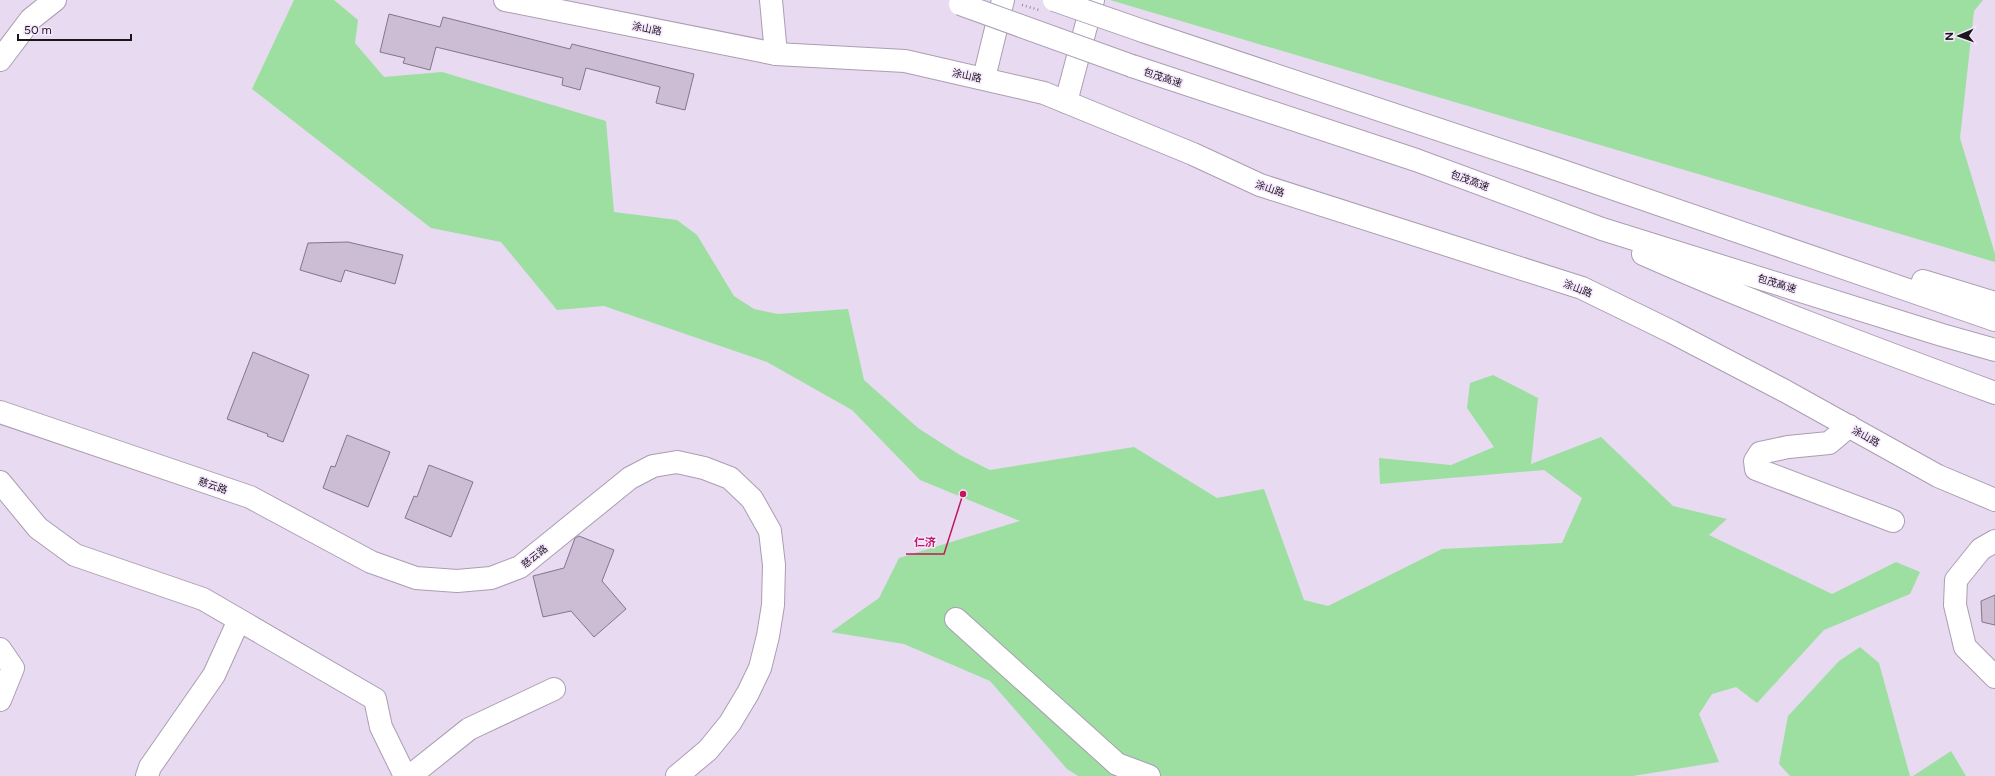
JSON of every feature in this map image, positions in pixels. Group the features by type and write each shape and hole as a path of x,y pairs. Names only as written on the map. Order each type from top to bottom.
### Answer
{"main road":[{"path":"0,60 31,19 55,0"},
{"name":"涂山路","path":"505,0 776,54 906,61 1044,93 1193,154 1260,185 1582,288 1672,332 1849,426 1938,476 1995,500"},
{"path":"771,0 776,54"},
{"path":"984,78 1003,0"},
{"path":"1054,0 1143,31 1991,313"},
{"path":"1066,102 1094,0"},
{"name":"包茂高速","path":"953,2 1132,66 1416,160 1602,229 1942,335 1995,350"},
{"path":"1539,163 1934,284 1991,313"},
{"path":"1480,184 1723,289 1879,350 1995,393"},
{"name":"慈云路","path":"0,412 250,497 371,562 416,578 457,581 491,578 520,567 630,478 653,466 677,462 704,468 730,478 752,499 770,531 774,565 773,605 768,636 760,668 748,693 730,724 708,750 677,776"},
{"path":"1849,426 1830,443 1788,447 1760,453 1755,461 1756,469 1892,521"},
{"path":"0,482 38,528 75,554 203,599 375,699 381,727 405,776"},
{"path":"1995,540 1981,549 1956,580 1955,605 1965,647 1995,677"},
{"path":"956,619 1117,764 1149,776"},
{"path":"147,776 150,767 214,675 239,620"},
{"path":"0,648 13,668 0,700"},
{"path":"410,776 469,729 554,689"}],"green space":[{"path":"294,0 334,0 358,20 355,43 384,77 442,72 606,121 614,212 677,220 697,235 734,296 754,309 778,314 848,309 864,380 918,428 960,455 990,470 1134,447 1217,498 1264,489 1304,600 1328,606 1442,549 1562,543 1582,498 1544,470 1380,484 1379,458 1451,465 1494,447 1467,408 1470,383 1493,375 1538,398 1531,464 1601,437 1673,506 1727,519 1709,535 1832,594 1896,562 1920,572 1910,594 1824,630 1757,703 1736,687 1712,694 1699,714 1719,762 1633,776 1078,776 1067,769 990,681 904,644 831,632 879,598 899,558 1020,521 920,480 852,410 767,362 604,306 557,310 501,242 431,228 252,89"},
{"path":"1110,0 1983,0 1974,11 1960,138 1995,254 1995,262"},
{"path":"1860,647 1879,663 1910,776 1790,776 1779,764 1788,716 1839,661"},
{"path":"1951,751 1966,776 1913,776"}],"building":[{"path":"389,14 440,27 443,17 570,49 572,44 694,74 685,110 656,103 660,87 586,68 580,90 562,85 563,78 436,47 430,70 403,63 405,58 380,52"},
{"path":"348,242 403,255 395,284 345,270 341,282 300,270 308,243"},
{"path":"253,352 309,375 283,442 267,436 268,434 227,419"},
{"path":"347,435 390,452 368,507 323,488 331,466 335,467"},
{"path":"429,465 473,482 451,537 405,518 414,496 417,497"},
{"path":"579,536 614,550 602,581 626,609 594,637 571,611 543,617 533,576 564,568 575,538"},
{"path":"1995,595 1995,625 1982,622 1981,601"}],"place":[{"name":"仁济","path":"963,494"}]}
